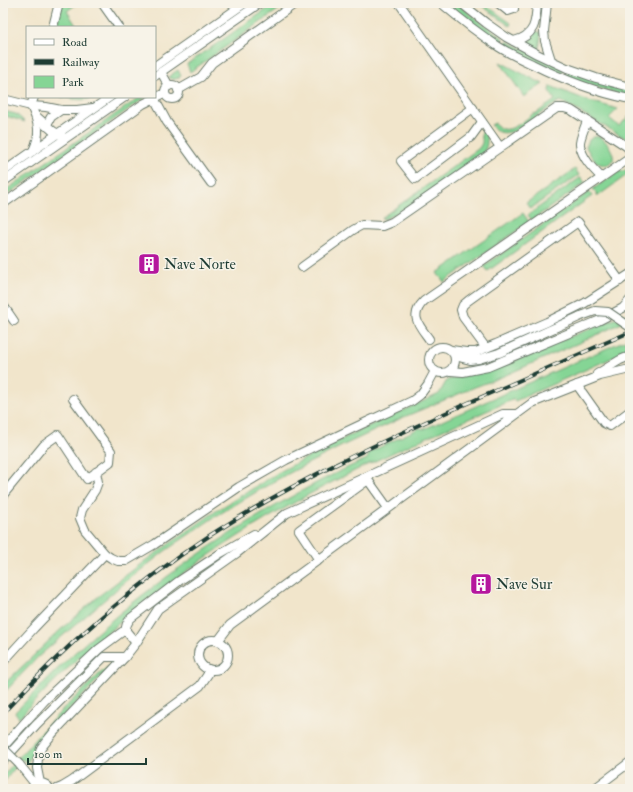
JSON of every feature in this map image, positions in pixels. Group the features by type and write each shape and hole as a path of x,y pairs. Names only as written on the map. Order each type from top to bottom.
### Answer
{"street":[{"path":"52,26 59,3"},
{"path":"102,3 118,26"},
{"path":"157,71 245,3"},
{"path":"157,71 260,3"},
{"path":"178,90 201,76 212,63 296,3"},
{"path":"399,3 500,147"},
{"path":"441,3 500,48 522,60 562,79 594,90 630,99"},
{"path":"461,3 486,23 531,51 566,68 630,87"},
{"path":"498,3 508,11 514,9 514,3"},
{"path":"514,41 531,33 536,16 537,3"},
{"path":"547,3 544,31 551,60"},
{"path":"156,97 167,89 172,85 176,87 179,94 173,99 169,99 166,96 167,89 157,71"},
{"path":"33,151 37,141 38,132 36,116 32,106 34,98"},
{"path":"3,172 108,98"},
{"path":"3,182 124,98"},
{"path":"3,204 143,104 154,98 167,122 211,183"},
{"path":"3,99 32,106 61,110 77,110 95,107"},
{"path":"473,108 401,162 414,179 472,137 482,122"},
{"path":"302,267 362,225 382,226 392,222 558,108 571,110 630,150"},
{"path":"46,126 55,114 61,110"},
{"path":"36,116 46,126 57,134 66,138"},
{"path":"587,121 580,145 583,155 588,163 601,177"},
{"path":"429,339 417,322 416,315 420,305 424,301 630,158"},
{"path":"486,348 463,317 460,310 463,305 578,222 620,281"},
{"path":"453,353 476,352 546,322 585,303 630,274"},
{"path":"452,369 463,372 488,367 598,321 623,308 630,300"},
{"path":"3,305 14,321"},
{"path":"499,353 491,359 452,369 443,374 435,372 432,369 429,360 432,352 440,347 445,347 453,353 470,360 479,359 499,353 581,316 595,312 608,312 630,327"},
{"path":"452,369 456,360 453,353"},
{"path":"577,385 620,360 630,356"},
{"path":"218,641 230,625 532,402 600,376 630,369"},
{"path":"96,472 98,482 95,490 82,510 80,518 85,530 105,554 118,561 126,561 155,544 239,487 286,460 412,401 420,395 435,372"},
{"path":"577,385 604,422 610,426 630,411"},
{"path":"3,495 44,445 58,434 87,479 110,462 111,451 73,398"},
{"path":"35,785 38,759 42,748 54,732 125,657 158,610 237,553 287,513 503,414 516,414"},
{"path":"319,560 299,530 368,480 388,508"},
{"path":"136,643 125,628 131,618 179,581 221,553 258,531 265,530"},
{"path":"3,662 105,554"},
{"path":"35,785 19,764 3,747 45,700 99,649 122,632 126,631"},
{"path":"211,640 218,641 225,645 227,649 227,662 221,668 212,670 208,669 204,667 199,660 198,652 206,642 211,640"},
{"path":"3,761 36,725 104,657 125,657"},
{"path":"57,789 72,781 200,686 208,674 208,669"},
{"path":"594,789 630,762"},
{"path":"35,785 45,784 49,786 50,789"}],"green space":[{"path":"62,3 78,3 67,11 76,26 56,26"},
{"path":"276,3 288,3 190,72 187,64"},
{"path":"445,3 457,3 476,19 503,38 499,44"},
{"path":"478,3 483,3 511,23 510,26"},
{"path":"536,31 541,33 539,51 527,44"},
{"path":"507,41 564,69 561,76 503,47"},
{"path":"500,62 543,84 524,97"},
{"path":"178,70 181,76 176,79 171,79 168,77"},
{"path":"568,71 630,89 630,97 565,78"},
{"path":"550,86 589,101 618,109 609,118 619,126 628,117 630,121 630,141 561,101 515,131 508,133 499,132 491,125 495,123 500,128 508,129 518,125 534,113 535,114 555,100 549,91"},
{"path":"68,98 93,98 83,100"},
{"path":"139,98 145,98 3,198 3,192"},
{"path":"3,111 16,114 25,122 3,115"},
{"path":"483,131 487,138 487,145 478,157 409,206 385,219 381,218 478,149 482,142 481,134"},
{"path":"593,137 602,138 609,147 613,154 613,161 609,164 605,165 598,163 590,154 586,147 589,140"},
{"path":"575,169 579,175 530,209 526,203"},
{"path":"630,169 630,175 627,175 598,196 593,189 618,172"},
{"path":"581,177 585,183 532,220 528,215"},
{"path":"589,192 592,196 488,271 484,266"},
{"path":"523,213 529,222 444,282 437,273"},
{"path":"630,313 630,319 590,338 499,378 404,417 344,445 278,479 213,518 165,551 123,584 38,657 3,694 3,685 59,631 100,595 146,560 216,511 281,471 360,430 439,394 447,380 507,364 547,346"},
{"path":"630,338 630,350 515,401 514,399 366,465 308,495 251,528 195,565 115,626 47,688 19,718 15,712 71,656 143,594 229,534 258,516 318,482 367,459 370,452 419,428 424,429"},
{"path":"114,663 50,730 35,748 27,763 22,759 3,783 3,776 40,733 96,677"}],"railway":[{"path":"3,713 50,664 100,618 153,575 209,536 240,517 272,498 369,448 630,332"}],"place":[{"name":"Nave Norte","path":"149,264"},
{"name":"Nave Sur","path":"481,584"}]}
